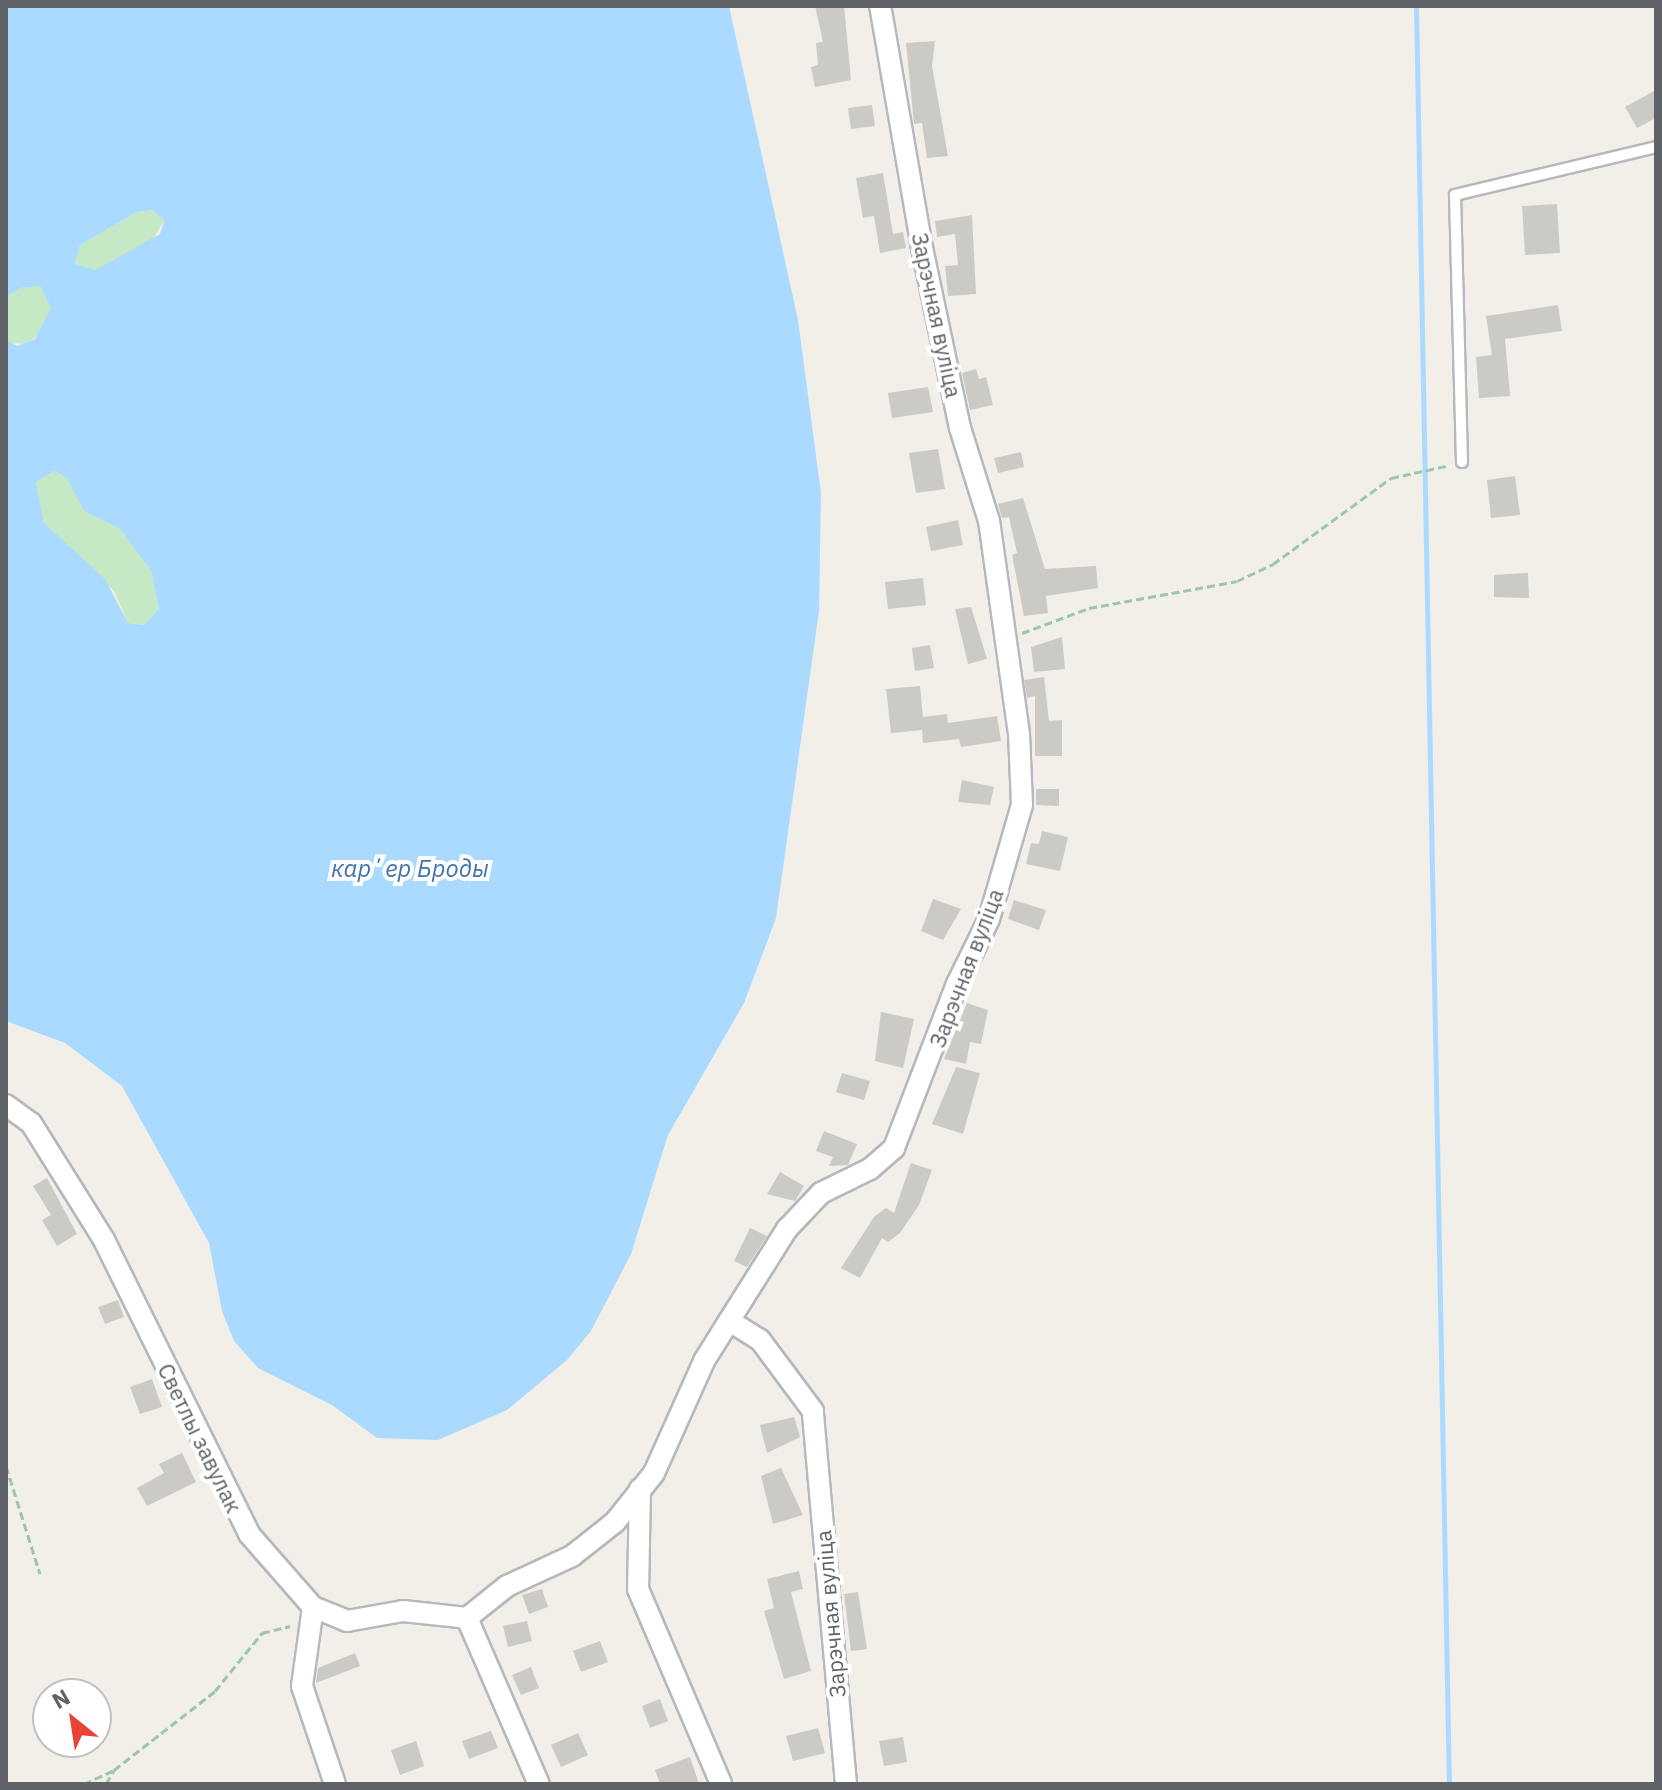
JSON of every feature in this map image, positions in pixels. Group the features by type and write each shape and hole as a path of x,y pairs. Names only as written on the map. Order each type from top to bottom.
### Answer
{"street":[{"name":"Зарэчная вуліца","path":"846,1784 813,1411 760,1340 729,1321 787,1229 821,1193 870,1169 894,1148 915,1107 957,984 989,919 1022,805 1007,638 989,521 960,428 922,248 880,6"},
{"name":"Светлы завулак","path":"6,1105 31,1123 104,1240 249,1534 312,1614"},
{"path":"335,1784 302,1686 312,1614 347,1621 403,1611 467,1618 507,1586 572,1556 615,1522 640,1489 729,1321"},
{"path":"640,1489 638,1589 721,1784"},
{"path":"467,1618 539,1784"}],"lane":[{"path":"1462,462 1455,195 1656,147"}],"path":[{"path":"1007,638 1089,608 1237,581 1273,564 1368,491 1416,470 1437,468"},
{"path":"6,1466 40,1574"},
{"path":"84,1784 114,1770 215,1691 262,1633 312,1614"},
{"path":"106,1784 114,1770"}],"green space":[{"path":"153,210 164,221 153,239 95,270 75,264 80,245 137,212"},
{"path":"40,286 51,308 43,331 26,344 8,343 6,297 20,288"},
{"path":"54,471 67,478 94,516 120,529 151,571 159,609 144,625 128,623 114,591 44,523 36,482"}],"water":[{"name":"карʼер Броды","path":"6,6 729,6 798,320 821,493 819,611 776,918 744,1003 668,1135 631,1254 591,1331 567,1360 507,1410 438,1440 377,1438 332,1405 258,1368 234,1341 222,1311 209,1243 122,1086 65,1043 6,1021 6,340 17,346 35,339 51,308 40,286 20,288 6,297","holes":["153,210 164,221 160,234 95,270 75,264 80,245 137,212","54,471 67,478 84,511 120,529 151,571 159,609 144,625 128,623 105,579 44,523 36,482"]}],"building":[{"path":"815,6 844,6 851,80 815,87 811,67 818,65 816,43 823,42"},
{"path":"935,41 932,66 948,156 927,158 922,123 914,124 906,43"},
{"path":"1656,90 1656,118 1637,128 1625,107"},
{"path":"872,105 875,126 851,129 848,108"},
{"path":"883,173 893,234 903,232 906,248 880,253 874,216 863,218 856,178"},
{"path":"1557,204 1560,253 1525,255 1522,206"},
{"path":"972,215 976,294 948,296 945,266 958,265 955,234 937,237 935,221"},
{"path":"1558,305 1562,331 1505,339 1510,396 1479,398 1476,357 1492,355 1486,316"},
{"path":"976,369 979,379 986,377 993,405 970,410 962,373"},
{"path":"928,387 933,412 892,418 888,393"},
{"path":"938,449 945,489 916,493 909,453"},
{"path":"1021,452 1024,467 998,473 994,458"},
{"path":"1515,476 1520,515 1491,518 1487,480"},
{"path":"1023,498 1045,569 1096,566 1098,588 1046,596 1048,613 1024,616 1012,555 1017,553 1009,517 1002,518 998,504"},
{"path":"958,520 963,545 931,551 926,527"},
{"path":"1528,573 1529,598 1494,597 1494,575"},
{"path":"923,578 926,605 888,609 885,582"},
{"path":"971,607 987,659 968,664 955,609"},
{"path":"1062,637 1065,669 1034,672 1031,647"},
{"path":"930,645 934,668 915,671 912,648"},
{"path":"1044,677 1049,721 1062,720 1062,756 1035,756 1035,696 1027,698 1024,680"},
{"path":"920,686 923,717 947,714 948,723 997,716 1001,741 961,747 959,739 923,743 922,730 891,733 886,689"},
{"path":"962,780 994,787 990,805 958,802"},
{"path":"1036,789 1059,789 1059,806 1036,805"},
{"path":"1042,831 1068,837 1060,871 1026,864 1031,843 1039,844"},
{"path":"933,899 961,909 943,940 921,931"},
{"path":"1014,900 1046,910 1039,930 1008,919"},
{"path":"967,1003 988,1010 981,1044 970,1042 966,1064 944,1059"},
{"path":"881,1012 914,1019 903,1068 875,1061"},
{"path":"956,1067 980,1073 963,1134 932,1124"},
{"path":"842,1073 870,1081 864,1100 836,1092"},
{"path":"824,1131 857,1144 848,1165 829,1166 833,1157 816,1151"},
{"path":"911,1163 932,1170 919,1205 900,1233 888,1242 882,1238 860,1278 841,1268 874,1217 886,1208 894,1213"},
{"path":"780,1172 804,1186 795,1201 767,1194"},
{"path":"47,1178 77,1234 57,1246 42,1220 51,1215 33,1186"},
{"path":"750,1228 767,1236 747,1267 734,1261"},
{"path":"118,1300 124,1317 105,1324 98,1307"},
{"path":"152,1379 162,1407 140,1414 130,1387"},
{"path":"794,1417 800,1437 767,1453 760,1425"},
{"path":"182,1453 196,1482 147,1506 137,1488 164,1473 159,1464"},
{"path":"781,1468 803,1515 773,1524 761,1476"},
{"path":"799,1571 803,1589 791,1592 811,1671 784,1679 764,1611 774,1608 767,1579"},
{"path":"542,1589 548,1607 529,1614 522,1595"},
{"path":"858,1592 867,1649 851,1651 844,1594"},
{"path":"527,1621 532,1641 508,1647 503,1626"},
{"path":"600,1641 608,1662 581,1672 573,1651"},
{"path":"355,1653 360,1666 316,1683 318,1668"},
{"path":"531,1667 539,1688 521,1695 512,1675"},
{"path":"660,1699 668,1721 650,1728 642,1706"},
{"path":"818,1728 825,1753 793,1761 786,1736"},
{"path":"491,1731 498,1748 469,1759 462,1741"},
{"path":"578,1733 588,1755 561,1767 551,1745"},
{"path":"903,1737 907,1762 884,1766 879,1741"},
{"path":"416,1741 424,1766 400,1775 391,1750"},
{"path":"690,1757 699,1784 660,1784 655,1770"}],"waterway":[{"path":"1416,6 1449,1784"}]}
